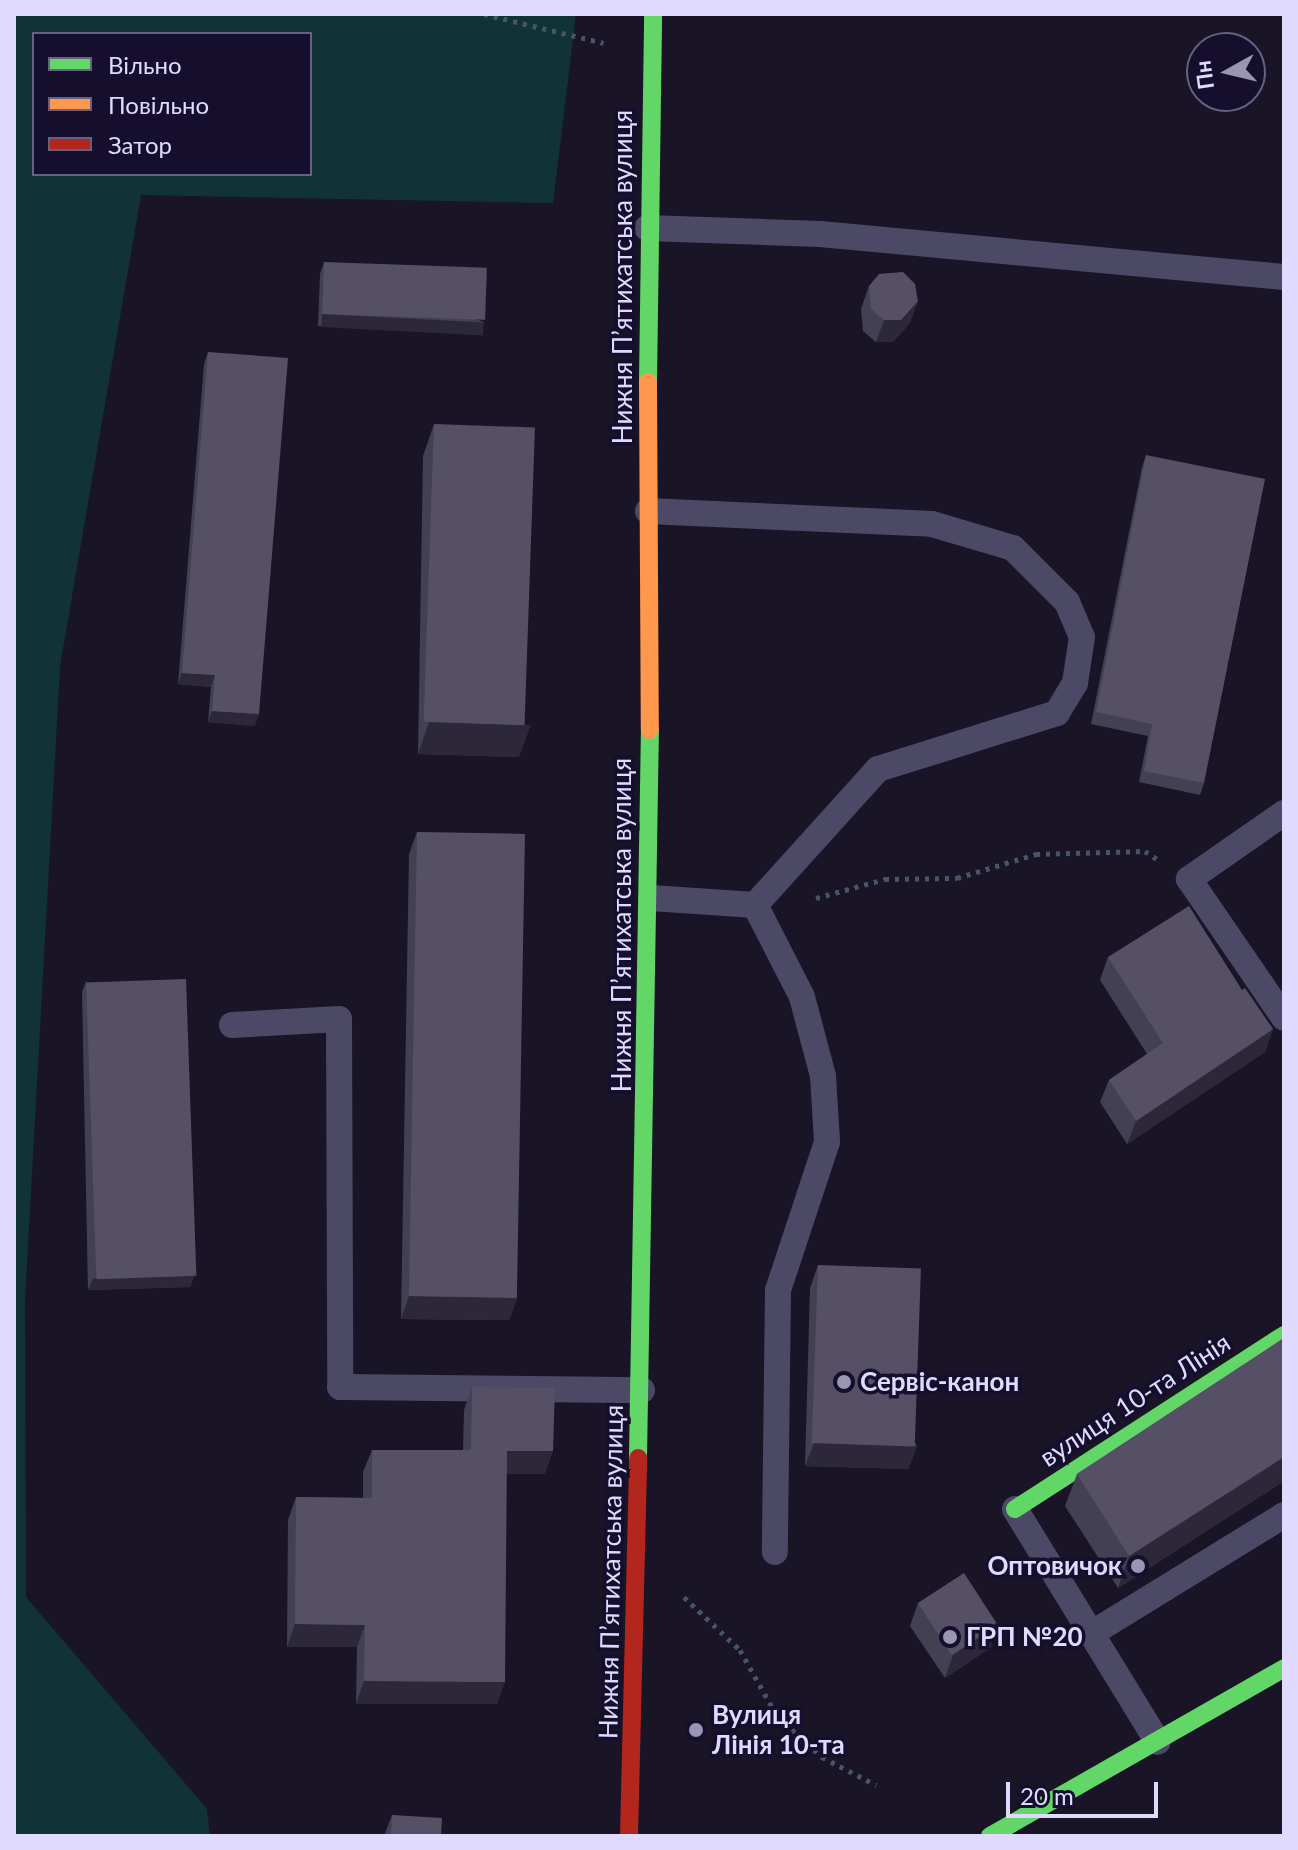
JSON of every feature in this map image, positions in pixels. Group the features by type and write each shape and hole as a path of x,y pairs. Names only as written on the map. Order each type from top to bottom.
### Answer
{"street":[{"name":"Нижня Пʼятихатська вулиця","path":"629,1836 639,1568 651,898 647,228 653,14"},
{"name":"вулиця 10-та Лінія","path":"1015,1509 1284,1335"},
{"path":"990,1836 1284,1668"}],"lane":[{"path":"647,228 820,234 1284,277"},
{"path":"648,511 932,524 1013,548 1067,602 1082,637 1075,683 1057,713 878,769 755,905"},
{"path":"1284,813 1189,879 1284,1018"},
{"path":"651,898 755,905"},
{"path":"755,905 802,997 823,1076 827,1142 778,1290 775,1552"},
{"path":"232,1025 339,1019 340,1387 642,1390"},
{"path":"1015,1509 1094,1632 1158,1742"},
{"path":"1094,1632 1284,1515"}],"path":[{"path":"484,14 605,43"},
{"path":"755,905 822,897 885,879 957,878 1036,854 1145,851 1189,879"},
{"path":"639,1568 700,1608 740,1650 777,1716 822,1757 876,1785"}],"green space":[{"path":"14,14 576,14 553,203 141,195 60,666 25,1300 26,1597 207,1809 210,1836 14,1836"}],"building":[{"path":"324,262 487,268 485,320 322,314"},
{"path":"903,272 915,284 918,301 901,320 884,320 871,309 869,286 879,274"},
{"path":"208,352 288,358 259,714 212,711 215,675 182,673"},
{"path":"434,424 535,428 525,725 424,722"},
{"path":"1146,455 1265,479 1204,783 1144,771 1152,724 1096,712"},
{"path":"417,832 525,834 517,1298 409,1296"},
{"path":"1189,906 1242,990 1245,988 1273,1029 1136,1121 1109,1080 1163,1043 1108,957"},
{"path":"186,979 196,1276 96,1279 86,982"},
{"path":"818,1265 921,1269 915,1446 812,1443"},
{"path":"1284,1338 1284,1457 1129,1556 1077,1474"},
{"path":"472,1387 555,1388 553,1451 507,1451 505,1682 364,1681 365,1625 295,1624 296,1497 372,1498 372,1450 471,1450"},
{"path":"964,1573 998,1625 952,1655 918,1603"},
{"path":"392,1815 442,1818 441,1836 391,1836"}],"traffic: fast":[{"path":"648,382 653,14"},
{"path":"638,1458 650,730"},
{"path":"1015,1509 1284,1335"},
{"path":"990,1836 1284,1668"}],"traffic: slow":[{"path":"648,382 650,730"}],"traffic: jam":[{"path":"629,1836 638,1458"}],"place":[{"name":"Сервіс-канон","path":"844,1382"},
{"name":"Оптовичок","path":"1138,1566"},
{"name":"ГРП №20","path":"950,1637"},
{"name":"Вулиця Лінія 10-та","path":"696,1730"}]}
